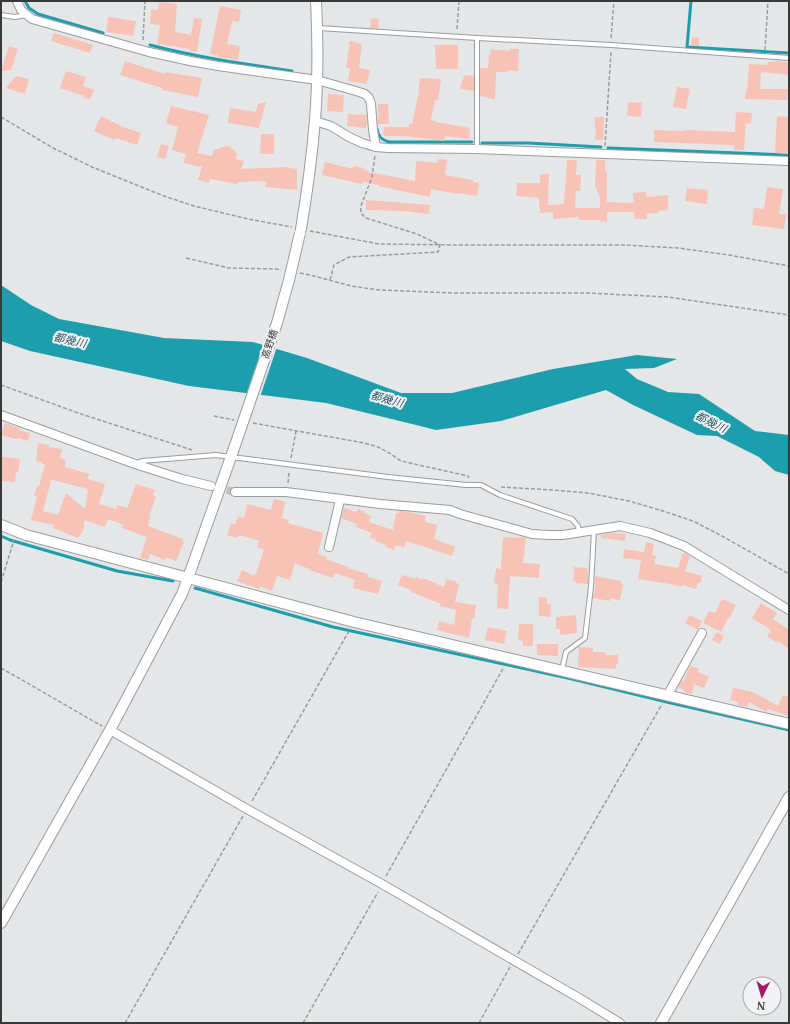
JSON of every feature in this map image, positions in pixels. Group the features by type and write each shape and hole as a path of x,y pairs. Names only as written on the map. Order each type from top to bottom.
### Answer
{"street":[{"path":"17,1 21,10 32,19 142,50 218,66 317,80 356,90 365,94 369,98 376,147"},
{"name":"高野橋","path":"1,923 110,730 182,594 232,455 277,322 301,230 308,190 315,121 317,80 316,1"},
{"path":"315,121 331,126 349,138 376,147 477,149 789,161"},
{"path":"1,415 135,464 211,486"},
{"path":"235,492 286,492 340,500 450,510 532,534 563,535 620,526 650,534 684,546 789,610"},
{"path":"329,547 340,500"},
{"path":"1,525 26,535 354,622 789,724"},
{"path":"667,696 702,634"},
{"path":"110,730 247,809 382,884 620,1023"},
{"path":"661,1023 789,797"}],"lane":[{"path":"1,15 15,17 27,15"},
{"path":"317,28 611,45 789,58"},
{"path":"477,38 477,149"},
{"path":"135,464 142,461 232,455 241,459 388,477 466,485 481,485 500,495 572,519 578,526 580,533"},
{"path":"562,671 566,652 585,638 592,587 594,530"}],"path":[{"path":"142,50 145,1"},
{"path":"456,37 458,1"},
{"path":"605,154 614,1"},
{"path":"764,56 768,1"},
{"path":"1,117 53,148 92,167 164,196 194,206 301,230 379,244 624,245 678,248 729,255 789,266"},
{"path":"376,147 372,177 360,206 361,214 366,218 417,234 440,245"},
{"path":"330,280 334,265 348,257 438,252 440,245"},
{"path":"186,258 229,268 283,270"},
{"path":"298,273 351,286 386,290 455,293 587,293 668,297 789,315"},
{"path":"1,385 81,414 197,451"},
{"path":"214,416 236,420"},
{"path":"250,422 378,447 392,454 401,461 468,476 481,485"},
{"path":"291,462 296,431"},
{"path":"288,487 290,467"},
{"path":"500,487 588,493 629,501 664,511 693,521 711,530 789,574"},
{"path":"1,582 17,531"},
{"path":"125,1023 354,622"},
{"path":"303,1023 509,658"},
{"path":"1,668 110,730"},
{"path":"479,1023 667,696"}],"water":[{"name":"都幾川","path":"1,285 31,305 59,319 164,338 253,342 307,358 401,393 452,393 553,369 637,355 677,359 654,368 625,369 637,379 668,392 699,394 755,431 789,435 789,475 775,471 759,457 717,436 697,435 633,405 606,390 501,421 436,430 326,403 189,386 30,351 1,341"}],"pier":[{"path":"264,343 277,347 260,397 246,395"}],"building":[{"path":"159,2 177,4 175,32 191,35 194,18 202,19 197,52 189,51 190,49 157,44 160,25 150,24 151,9 158,10"},
{"path":"220,6 241,10 239,22 232,21 227,44 240,46 238,60 217,57 218,55 210,54"},
{"path":"108,17 136,21 133,36 106,32"},
{"path":"371,18 379,19 378,28 370,28"},
{"path":"54,33 93,45 90,53 51,41"},
{"path":"692,37 699,38 699,46 691,45"},
{"path":"350,41 362,44 359,68 370,70 367,84 348,81 350,68 346,68"},
{"path":"435,45 458,45 458,69 436,69"},
{"path":"9,46 18,49 11,70 1,71"},
{"path":"491,49 510,51 510,49 519,49 518,71 508,70 507,72 496,72 495,99 480,96 480,68 488,68"},
{"path":"125,61 165,74 165,72 202,78 198,97 162,90 162,88 120,75"},
{"path":"768,62 789,62 789,75 761,72 760,89 788,89 787,100 745,99 749,64 768,65"},
{"path":"66,71 86,77 83,86 94,90 90,100 83,97 84,96 60,88"},
{"path":"465,75 474,76 474,91 460,89"},
{"path":"16,76 29,79 25,94 6,88"},
{"path":"420,78 441,79 438,101 435,100 431,120 470,128 469,139 445,136 444,141 406,136 383,136 384,127 409,127 409,124 412,124"},
{"path":"677,87 690,89 686,109 673,107"},
{"path":"328,94 344,95 343,112 327,111"},
{"path":"266,102 259,128 228,123 230,108 256,112 258,104"},
{"path":"628,102 642,103 641,117 627,116"},
{"path":"378,104 388,104 389,124 378,124"},
{"path":"171,106 209,115 197,153 212,156 214,149 229,146 237,153 236,159 244,161 241,169 285,167 297,169 297,190 266,187 266,181 238,182 237,184 210,179 209,183 198,180 202,167 184,163 186,154 172,150 178,127 166,123"},
{"path":"736,112 752,113 751,124 746,123 744,150 734,150 734,145 654,142 654,130 735,132"},
{"path":"348,114 366,115 366,128 347,126"},
{"path":"101,116 123,127 141,133 137,145 116,138 114,140 94,131"},
{"path":"777,116 789,117 789,154 775,153"},
{"path":"595,117 604,117 603,140 595,140"},
{"path":"261,134 274,134 274,154 260,154"},
{"path":"161,144 169,146 165,159 157,157"},
{"path":"438,159 447,160 445,175 473,180 473,182 479,183 477,196 431,189 430,197 378,186 379,185 363,182 362,184 322,175 325,162 353,169 353,166 364,168 363,170 368,172 415,181 416,161 437,163"},
{"path":"567,160 577,160 576,175 581,175 580,191 576,191 575,208 600,208 600,197 595,186 596,160 605,160 605,171 607,172 607,202 634,203 633,193 646,192 646,197 668,195 668,210 647,214 647,219 635,219 634,212 607,212 607,222 599,220 579,220 579,217 553,219 553,212 540,213 539,198 516,195 517,183 540,183 540,174 549,174 548,205 564,204"},
{"path":"767,187 783,189 779,214 786,215 784,229 752,225 754,208 764,209"},
{"path":"687,188 708,190 707,204 685,201"},
{"path":"366,200 430,205 429,214 403,211 366,210"},
{"path":"5,423 30,433 28,441 1,435"},
{"path":"38,443 49,445 49,447 62,449 60,458 66,460 65,467 89,474 88,479 105,484 99,504 116,509 117,505 127,508 136,484 155,490 153,496 156,497 149,516 148,526 183,539 182,541 184,542 176,561 166,557 165,560 150,554 148,560 140,558 147,537 122,528 124,525 108,519 105,527 84,520 84,529 78,538 53,528 54,525 31,520 37,497 34,496 37,486 39,486 45,465 42,464 42,462 36,461","holes":["49,479 88,489 85,509 66,493 58,515 43,511 51,481"]},
{"path":"2,457 20,459 15,482 1,481"},
{"path":"274,499 285,502 282,518 289,520 288,523 323,533 318,554 348,568 368,574 367,577 382,581 378,594 353,588 355,580 335,573 333,578 309,570 295,563 290,580 277,576 272,591 260,586 259,589 237,581 242,570 254,576 254,574 256,574 264,550 257,547 259,541 239,535 237,538 227,535 231,523 235,525 238,516 244,518 247,504 271,510"},
{"path":"344,508 356,512 358,509 364,511 364,513 371,516 369,522 393,530 396,513 399,513 399,511 426,516 425,522 437,525 434,539 455,547 452,556 406,541 404,548 396,545 394,550 386,547 386,545 375,541 376,539 370,538 372,533 356,527 357,524 341,518"},
{"path":"613,533 626,534 625,541 601,538 601,535"},
{"path":"503,537 526,538 523,563 540,564 539,578 510,576 508,609 497,608 498,584 494,583 496,568 501,569"},
{"path":"646,542 654,544 652,555 656,556 654,564 678,568 683,553 690,556 685,571 702,576 696,589 682,585 682,587 638,579 641,560 623,558 624,549 644,552"},
{"path":"574,567 587,568 588,584 576,583 576,581 573,581"},
{"path":"402,575 415,579 416,577 423,580 423,578 444,587 446,579 455,581 459,584 455,602 476,605 469,638 437,630 439,621 454,625 456,610 440,606 441,604 398,585"},
{"path":"595,576 621,581 621,584 623,584 620,600 610,598 610,601 593,598 596,584"},
{"path":"539,597 547,597 547,604 551,604 550,617 539,616"},
{"path":"722,599 736,605 721,632 703,623 709,611 715,613"},
{"path":"761,603 777,613 773,619 789,630 789,649 778,641 777,643 767,636 771,630 752,618"},
{"path":"576,615 577,633 560,635 560,629 556,629 556,617"},
{"path":"689,615 702,621 698,630 685,623"},
{"path":"519,624 533,624 533,646 523,646 523,641 518,640"},
{"path":"488,627 507,631 504,644 485,640"},
{"path":"717,632 724,636 720,644 712,640"},
{"path":"537,644 558,644 558,656 537,655"},
{"path":"579,647 593,648 593,652 605,652 605,655 618,655 618,665 616,664 616,669 578,667"},
{"path":"690,666 699,669 698,672 709,677 704,688 694,684 692,694 684,692 684,690 678,687 682,680 684,681"},
{"path":"733,688 753,692 778,706 783,695 789,697 789,716 768,709 766,712 749,702 747,707 738,705 738,702 730,700"}],"waterway":[{"path":"25,1 29,8 38,14 103,33"},
{"path":"691,1 687,47 789,53"},
{"path":"150,45 202,57 292,71"},
{"path":"377,129 381,138 389,142 472,142"},
{"path":"482,143 528,143 601,147"},
{"path":"608,148 789,155"},
{"path":"1,536 10,540 117,571 173,581"},
{"path":"195,588 333,627 572,679 789,730"}],"tunnel":[{"path":"215,487 235,492"}]}
